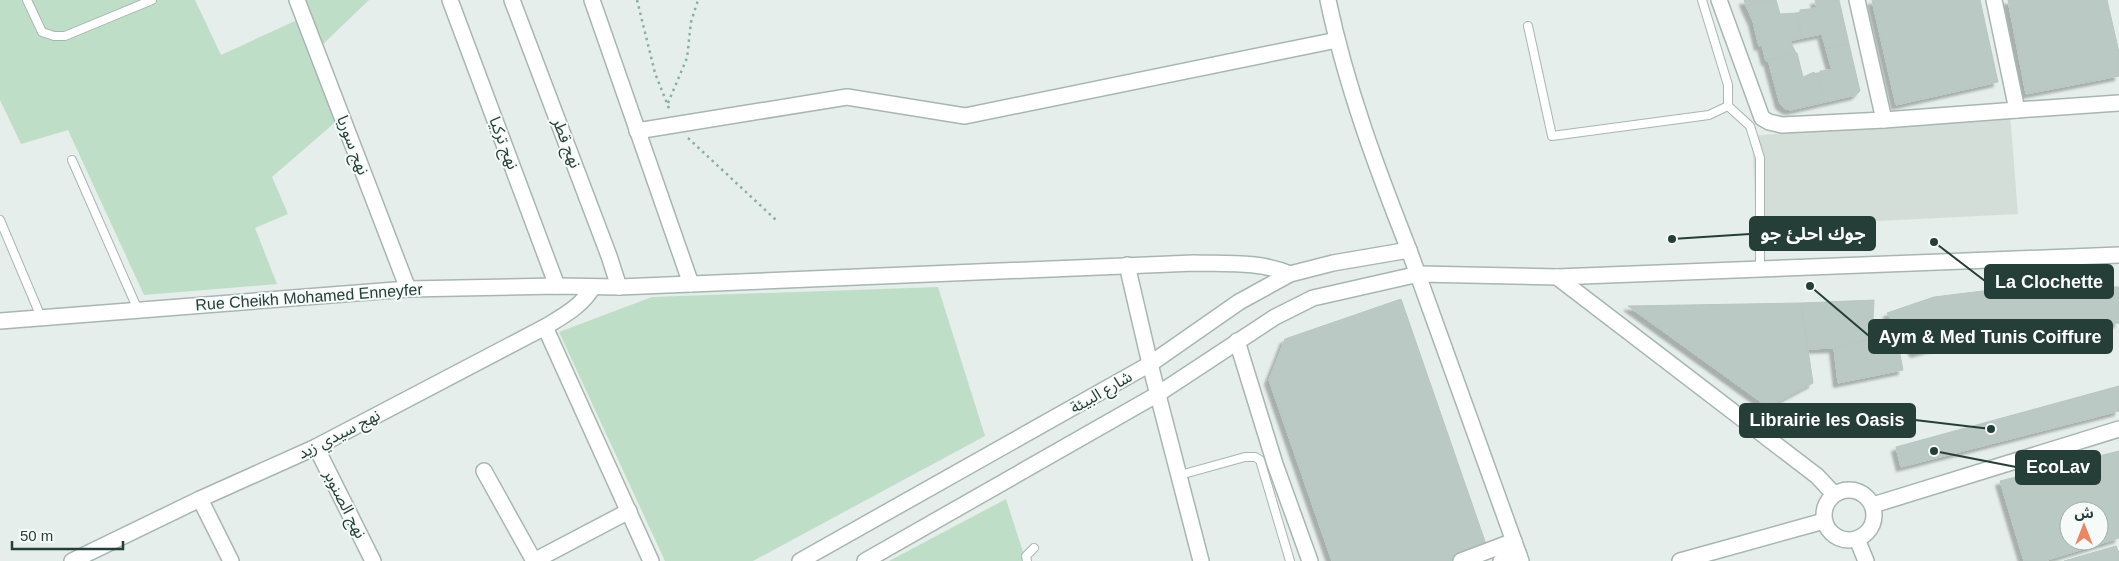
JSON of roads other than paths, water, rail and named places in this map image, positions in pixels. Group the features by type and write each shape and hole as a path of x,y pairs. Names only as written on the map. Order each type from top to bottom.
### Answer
{"street":[{"name":"نهج سوريا","path":"297,0 408,290"},
{"name":"نهج تركيا","path":"450,0 557,286"},
{"name":"نهج قطر","path":"512,0 619,287"},
{"path":"592,0 691,284"},
{"path":"1328,0 1337,40 1375,163 1419,274 1518,552"},
{"path":"1719,0 1762,118 1769,122 1782,125 1884,120 2119,103"},
{"path":"1857,0 1884,120"},
{"path":"1994,0 2017,110"},
{"path":"637,131 846,97 965,116 1337,40"},
{"name":"شارع البيئة","path":"800,561 1150,364 1239,302 1290,274 1333,263 1409,250"},
{"name":"شارع البيئة","path":"865,561 1158,394 1275,316 1313,298 1419,274 1557,277 2119,255"},
{"name":"Rue Cheikh Mohamed Enneyfer","path":"0,321 408,290 557,286 619,287 1194,263 1249,264 1266,266 1290,274"},
{"path":"1127,265 1150,364 1201,561"},
{"path":"1557,277 1817,476 1834,494"},
{"name":"نهج سيدي زيد","path":"72,561 200,499 316,447 545,327 578,305 593,287"},
{"path":"545,327 651,561"},
{"path":"1238,341 1275,464 1310,561"},
{"path":"1873,505 2119,429"},
{"name":"نهج الصنوبر","path":"316,447 373,561"},
{"path":"484,471 534,561 629,511"},
{"path":"1849,489 1856,490 1869,498 1873,505 1874,521 1865,535 1857,539 1849,540 1834,535 1824,521 1825,506 1834,494 1849,489"},
{"path":"200,499 231,561"},
{"path":"1680,561 1824,521"},
{"path":"1857,539 1866,561"},
{"path":"1461,561 1518,552"},
{"path":"1501,561 1518,552"}],"lane":[{"path":"27,0 42,32 54,36 65,36 152,0"},
{"path":"1702,0 1728,85 1728,106 1750,126 1760,158 1760,269"},
{"path":"1528,26 1552,136 1709,115 1728,106"},
{"path":"72,160 138,310"},
{"path":"0,220 40,317"},
{"path":"1180,475 1245,457 1255,457 1260,460 1290,561"},
{"path":"1027,561 1026,556 1034,548"}],"place":[{"name":"جوك احلئ جو","path":"1672,239"},
{"name":"La Clochette","path":"1934,242"},
{"name":"Aym & Med Tunis Coiffure","path":"1810,286"},
{"name":"Librairie les Oasis","path":"1991,429"},
{"name":"EcoLav","path":"1934,451"}]}
